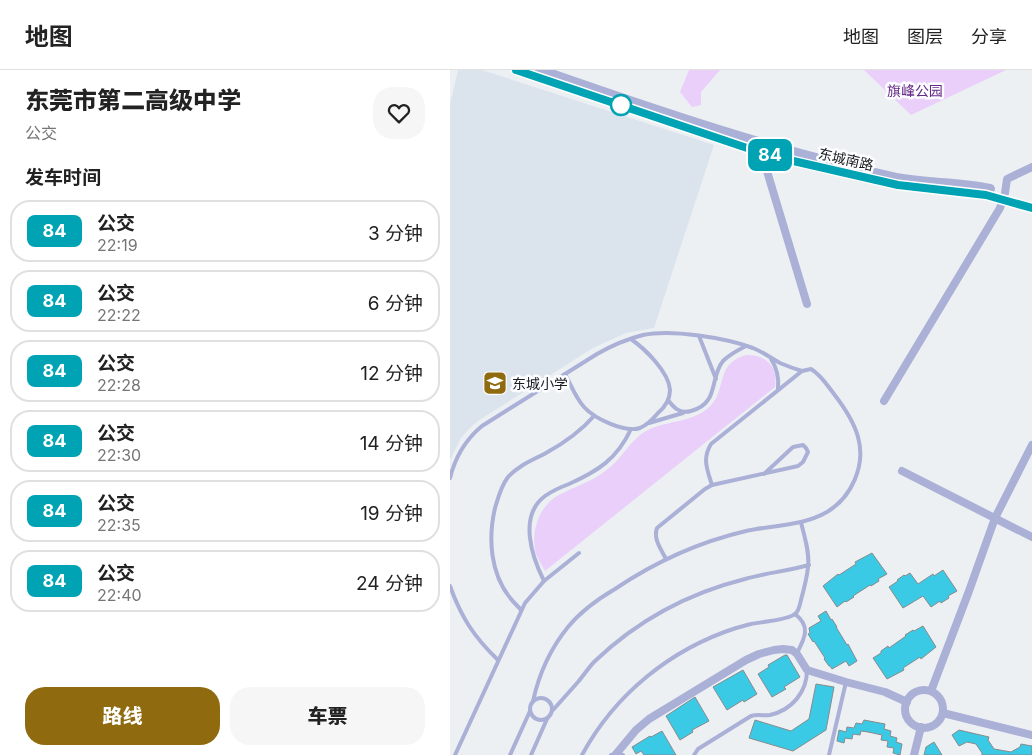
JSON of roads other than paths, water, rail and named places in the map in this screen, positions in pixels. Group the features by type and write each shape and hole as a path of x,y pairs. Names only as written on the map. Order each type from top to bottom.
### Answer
{"street":[{"name":"东城南路","path":"516,70 760,147 799,154 899,178 988,189 1032,208"},
{"name":"东城南路","path":"540,70 760,147"},
{"path":"760,147 808,304"},
{"path":"884,401 991,222 1004,197 1007,179 1032,167"},
{"name":"东城南路","path":"1004,197 1032,201"},
{"path":"931,691 995,518 1032,445"},
{"path":"902,471 1032,537"},
{"path":"617,755 648,718 746,660 774,650 792,650 797,654 807,670 885,692 907,702"},
{"path":"918,691 931,691 942,700 943,713 937,722 930,727 920,727 908,718 907,702 918,691"},
{"path":"943,713 1032,735"},
{"path":"914,755 920,727"}],"lane":[{"path":"450,478 459,453 474,433 505,411 596,354 631,339 654,334 685,334 712,338 760,351 781,364 802,371"},
{"path":"699,336 716,379"},
{"path":"565,374 583,406 594,416 605,422 631,429 640,428 664,408 670,392 666,378 654,360 631,339"},
{"path":"647,424 689,412 704,404 710,397 719,368 723,362 730,355 746,346"},
{"path":"770,357 776,369 779,382 778,389"},
{"path":"510,755 530,711 543,667 555,645 569,626 586,609 636,575 666,559 727,536 801,522 826,512 836,506 845,496 854,482 858,468 861,452 858,436 841,403 818,373 812,369 802,371 711,444 706,455 705,465 712,485"},
{"path":"668,400 676,410 689,412"},
{"path":"521,610 510,599 500,581 491,547 491,530 500,493 508,478 523,464 561,444 594,416"},
{"path":"544,582 533,558 530,544 531,520 538,502 555,490 592,473 607,462 621,447 631,429"},
{"path":"666,559 656,540 655,533 657,528 705,489 712,485 764,474 798,466 804,462 808,452 806,448 803,445 793,447 764,474"},
{"path":"582,755 593,736 636,685 677,654 723,632 795,614 806,585 808,566 801,522"},
{"path":"455,755 521,610 531,595 544,582 579,553"},
{"path":"531,755 553,710 594,663 630,631 677,604 724,585 745,578 808,566"},
{"path":"450,586 461,613 471,630 498,660"},
{"path":"795,614 802,620 805,628 804,641 797,654"},
{"path":"694,755 698,749 751,716 758,714 772,715 789,707 801,694 807,670"},
{"path":"829,755 846,682"},
{"path":"533,702 539,698 546,699 551,704 553,710"},
{"path":"530,711 536,720 542,721 547,719"}],"place":[{"name":"东城小学","path":"495,383"}],"park label":[{"name":"旗峰公园","path":"915,90"}]}
